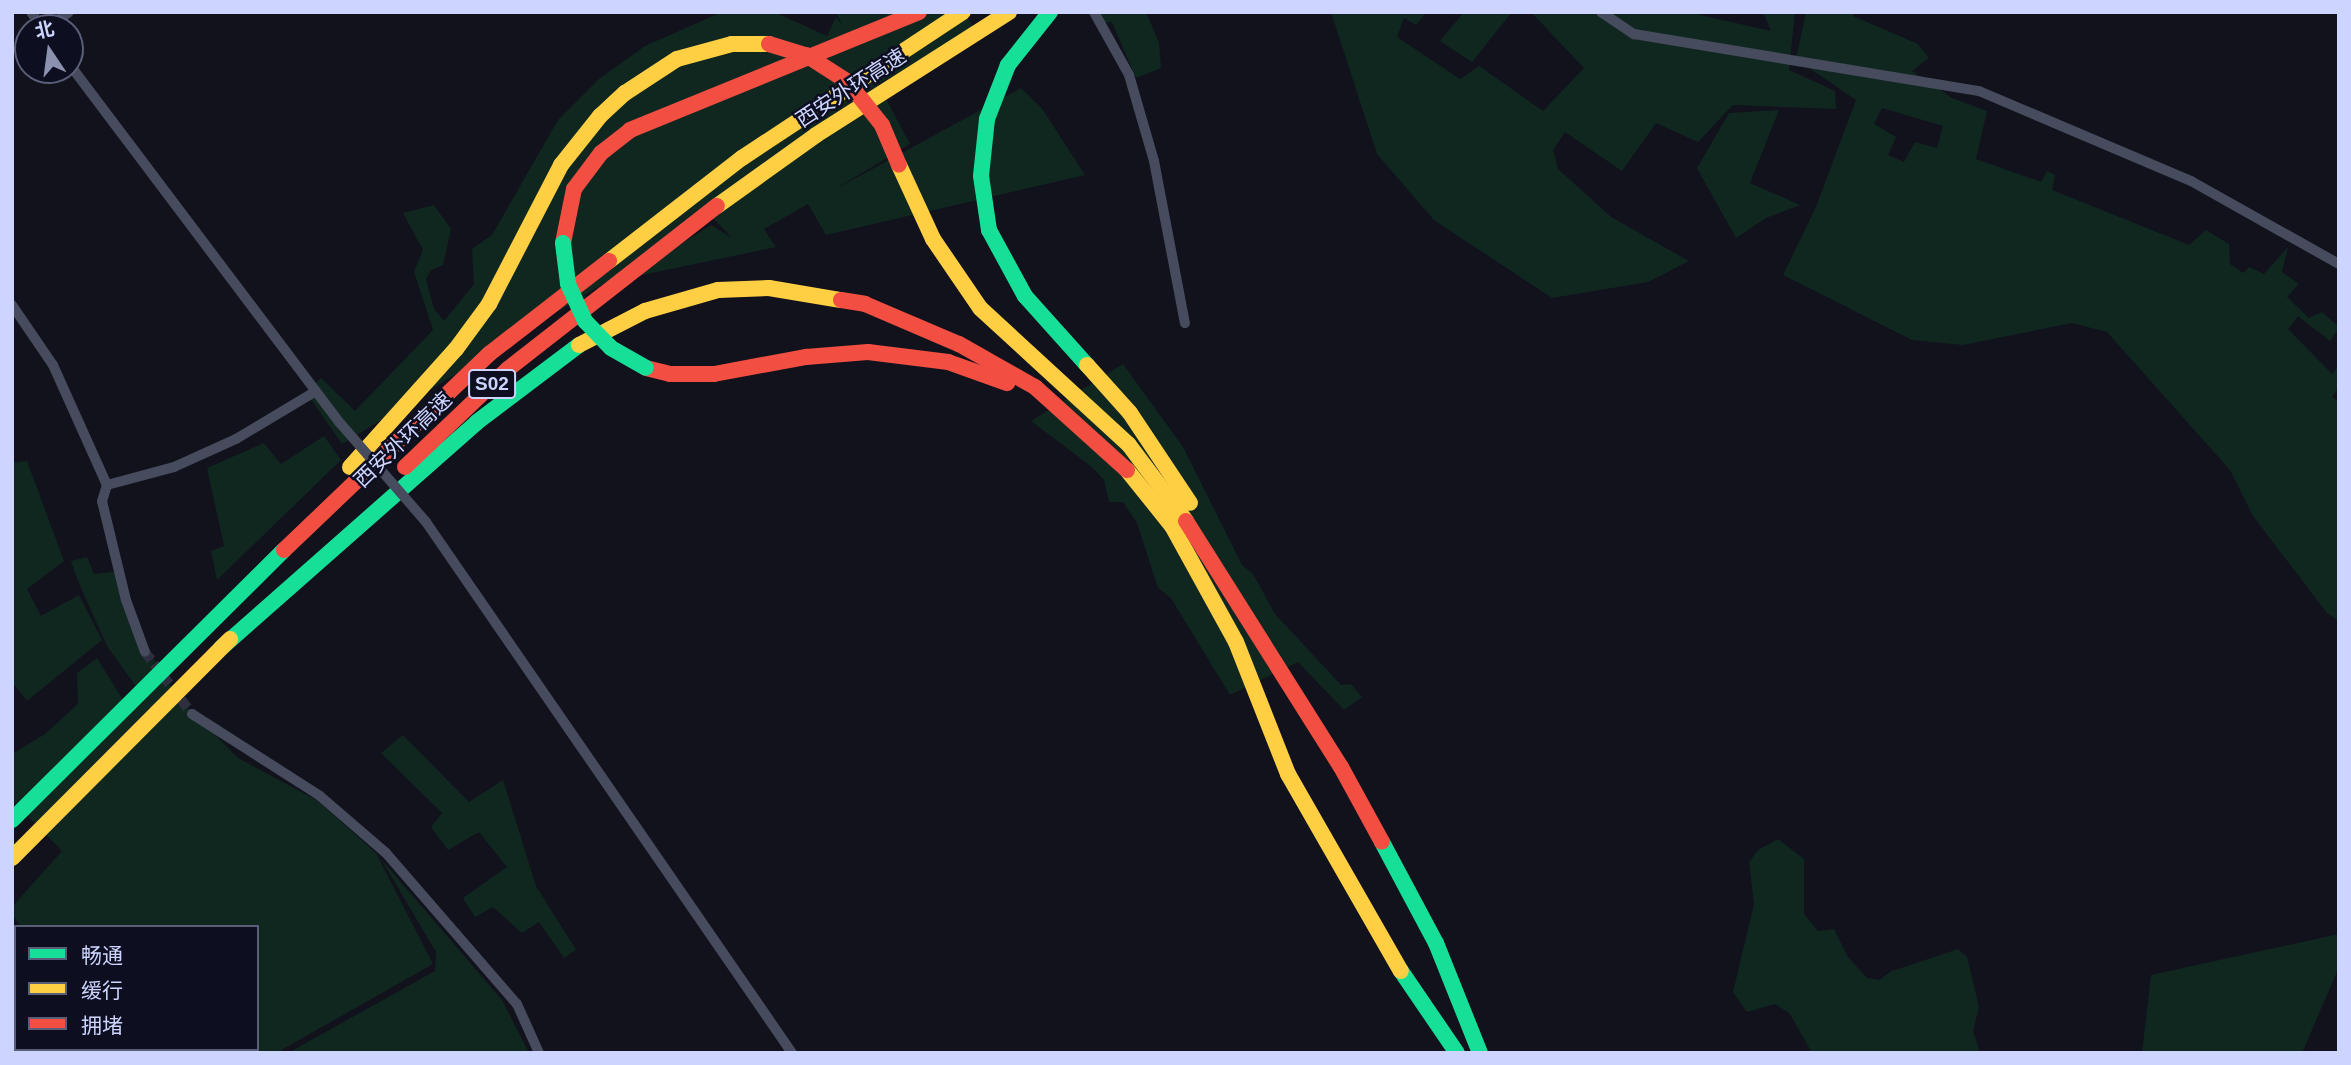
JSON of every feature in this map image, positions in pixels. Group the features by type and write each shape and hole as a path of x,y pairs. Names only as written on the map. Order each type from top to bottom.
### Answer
{"highway":[{"path":"919,12 630,130 601,153 575,188 563,243 568,284 586,321 611,348 646,368 700,375 842,352 913,356 986,374 1082,425"},
{"name":"西安外环高速","path":"16,816 407,430 553,301 742,158 962,12"},
{"name":"西安外环高速","path":"12,858 470,404 607,289 816,135 1009,12"},
{"path":"1050,12 1008,65 987,119 981,176 989,230 1025,296 1130,413 1171,469 1240,613"},
{"path":"236,599 456,349 501,284 561,165 600,116 631,88 677,59 720,46 769,44 806,55 848,82 882,125 933,239 967,292 996,326 1094,410 1147,465 1181,513 1240,613 1340,767 1436,943 1480,1053"},
{"path":"221,649 546,366 612,326 697,294 769,288 865,304 983,356 1035,387 1082,425 1144,487 1172,526 1236,642 1288,774 1347,880 1457,1053"}],"street":[{"path":"1601,12 1634,34 1979,91 2191,181 2339,264"},
{"path":"1095,14 1129,75 1154,161 1185,323"},
{"path":"84,84 313,393 426,522 792,1053"},
{"path":"12,305 52,365 107,485 102,501 126,600 145,652"},
{"path":"107,485 174,467 236,439 313,393"},
{"path":"192,714 320,796 386,853 517,1004 539,1053"}],"green space":[{"path":"722,12 774,12 827,36 836,17 843,27 836,12 965,12 975,32 878,84 910,144 832,191 1021,88 1043,110 1085,175 826,235 808,204 764,229 776,247 628,278 711,225 732,238 712,217 342,444 306,392 321,378 355,411 433,330 414,272 423,250 403,213 434,205 451,229 443,265 431,270 426,279 434,309 444,321 474,284 472,249 492,235 558,120 599,79 645,46"},
{"path":"1100,12 1146,12 1159,43 1161,68 1136,78 1112,22 1099,23"},
{"path":"1331,12 1427,12 1416,25 1404,18 1397,37 1460,79 1479,66 1543,111 1584,68 1531,12 1687,12 1771,31 1763,12 1795,12 1789,70 1835,91 1836,109 1733,105 1698,142 1656,123 1622,171 1565,132 1553,150 1558,169 1611,217 1689,261 1648,282 1552,298 1434,220 1377,154"},
{"path":"1464,12 1512,12 1472,62 1440,41"},
{"path":"1806,12 1855,12 1853,16 1918,44 1929,58 1912,71 1952,98 1987,111 1976,159 2041,182 2047,171 2055,175 2052,190 2189,245 2206,230 2229,244 2230,264 2243,273 2249,267 2264,274 2288,247 2282,272 2299,284 2287,297 2309,318 2322,312 2339,327 2330,341 2298,316 2288,329 2332,374 2339,366 2339,387 2332,397 2339,402 2339,621 2327,613 2253,516 2230,470 2107,332 2072,323 1963,345 1912,340 1783,275 1816,207 1856,100 1796,59","holes":["1882,108 1943,126 1937,148 1915,142 1904,162 1888,155 1896,137 1874,124"]},
{"path":"1779,110 1750,183 1800,205 1766,218 1736,238 1697,168 1729,113"},
{"path":"1123,364 1183,447 1242,565 1253,574 1275,614 1341,685 1351,684 1362,697 1344,710 1298,662 1230,695 1171,598 1158,588 1137,523 1123,502 1109,502 1104,480 1092,467 1031,421"},
{"path":"324,436 341,460 217,580 211,551 224,546 207,468 264,443 281,464"},
{"path":"27,461 64,561 27,589 41,616 79,595 102,640 27,701 12,682 12,463"},
{"path":"87,557 94,574 119,571 130,622 180,700 238,758 318,801 376,853 433,964 276,1053 124,1053 122,1051 259,1051 259,925 20,925 12,915 12,907 62,851 12,800 12,754 45,734 78,704 77,673 97,658 126,705 143,696 107,646 71,561"},
{"path":"403,735 469,802 503,780 536,886 576,950 564,958 539,922 522,933 493,907 475,917 463,898 507,867 479,832 448,850 431,827 442,813 381,753"},
{"path":"1778,839 1804,859 1804,914 1818,931 1834,929 1848,957 1867,978 1879,980 1892,971 1958,949 1967,957 1979,1007 1973,1031 1980,1053 1812,1053 1790,1014 1775,1004 1747,1012 1733,992 1754,904 1749,862 1758,850"},
{"path":"381,859 502,1000 529,1053 288,1053 435,971 436,952"},
{"path":"2339,934 2339,967 2302,1053 2142,1053 2151,975"}],"tunnel":[{"path":"145,652 192,714"}],"traffic: fast":[{"path":"1050,12 1008,65 987,119 981,176 989,230 1025,296 1087,365"},
{"path":"563,243 568,284 585,321 611,348 646,368"},
{"path":"221,648 477,422 579,345"},
{"path":"12,820 284,550"},
{"path":"1382,842 1436,943 1480,1053"},
{"path":"1401,971 1457,1053"}],"traffic: slow":[{"path":"609,261 742,158 963,12"},
{"path":"717,206 816,135 1009,12"},
{"path":"350,467 456,349 489,304 561,165 600,116 625,93 677,59 732,44 769,44"},
{"path":"899,165 933,239 980,308 1129,445 1186,521"},
{"path":"579,345 645,311 718,290 769,288 841,300"},
{"path":"1087,365 1130,413 1190,503"},
{"path":"1127,470 1172,526 1236,642 1288,774 1401,971"},
{"path":"12,858 230,639"}],"traffic: jam":[{"path":"563,243 574,189 601,153 630,130 919,12"},
{"path":"769,44 806,55 848,82 882,125 899,165"},
{"path":"405,467 508,369 717,206"},
{"path":"284,550 489,354 609,261"},
{"path":"841,300 865,304 959,344 1035,387 1127,470"},
{"path":"646,368 670,374 714,374 806,357 868,352 948,362 1007,383"},
{"path":"1186,521 1341,767 1382,842"}]}
